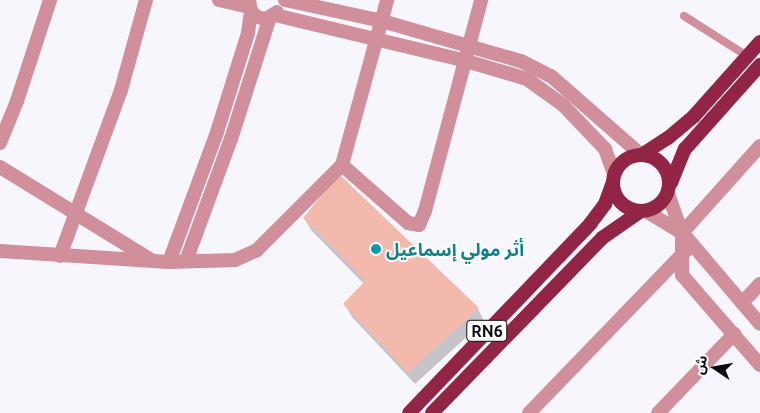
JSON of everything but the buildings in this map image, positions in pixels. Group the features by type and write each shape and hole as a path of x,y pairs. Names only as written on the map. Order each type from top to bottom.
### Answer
{"highway":[{"name":"RN6","path":"409,413 590,224 605,204 614,178 624,160 642,154 668,138 694,116 760,42"},
{"path":"669,190 676,167 685,149 760,65"},
{"path":"642,154 660,161 666,168 669,190"},
{"path":"614,178 614,191 624,206 643,211"},
{"name":"RN6","path":"432,413 602,238 643,211 655,208 669,190"}],"street":[{"path":"0,143 17,101 50,0"},
{"path":"60,256 122,90 146,0"},
{"path":"219,0 250,6 257,17 272,16 378,40 466,61 527,79 563,104 605,149 614,178"},
{"path":"186,261 232,139 272,16 280,8 280,0"},
{"path":"285,0 382,22 521,61 551,76 642,154"},
{"path":"0,250 60,256 169,262 235,260 257,250 342,165 378,40 387,0"},
{"path":"342,165 408,223 418,225 425,211 481,0"},
{"path":"169,262 217,132 248,33 250,6"},
{"path":"542,89 551,76"},
{"path":"682,233 760,146"},
{"path":"0,167 154,262"},
{"path":"669,190 687,249 742,303 760,324"},
{"path":"643,211 682,233"},
{"path":"687,249 682,274 760,364"},
{"path":"529,413 687,249"},
{"path":"742,303 760,284"},
{"path":"658,413 734,334"}],"lane":[{"path":"684,16 748,56"}],"place":[{"name":"أثر مولي إسماعيل","path":"376,249"}]}
